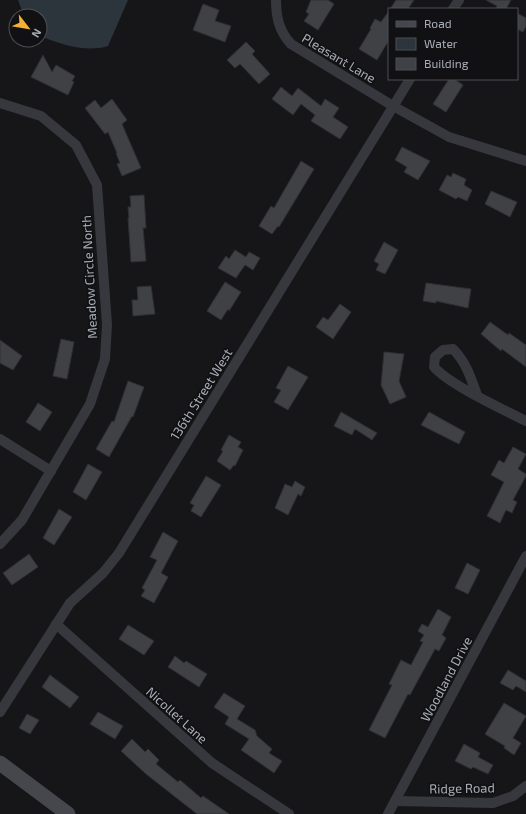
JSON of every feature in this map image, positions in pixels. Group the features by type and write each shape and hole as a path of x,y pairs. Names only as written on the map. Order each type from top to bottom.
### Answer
{"main road":[{"path":"0,763 62,812"}],"street":[{"name":"Pleasant Lane","path":"276,0 278,22 282,32 291,44 393,106 449,137 526,161"},
{"name":"136th Street West","path":"0,712 70,603 103,573 120,553 409,80"},
{"name":"Meadow Circle North","path":"0,103 41,116 76,145 97,185 107,325 105,359 90,404 22,520 0,544"},
{"path":"477,395 468,370 460,356 453,349 443,350 434,357 434,367 441,375 477,395 526,421"},
{"path":"0,439 51,471"},
{"name":"Woodland Drive","path":"388,814 526,556"},
{"name":"Nicollet Lane","path":"56,624 212,763 289,814"},
{"name":"Ridge Road","path":"395,801 493,803 513,796 526,786"}],"water":[{"path":"18,0 128,0 108,46 91,49 73,47 48,39 48,8 21,8"}],"building":[{"path":"311,0 328,0 334,4 318,30 304,21 309,14 306,12"},
{"path":"396,0 414,0 409,8 391,8"},
{"path":"486,0 511,0 507,8 496,8 497,6"},
{"path":"203,4 219,10 215,21 231,26 225,42 193,30"},
{"path":"388,12 388,42 377,60 359,49 375,19 381,22"},
{"path":"518,14 526,18 526,26 523,32 518,30"},
{"path":"246,42 255,51 252,54 270,74 259,84 240,64 235,68 227,60"},
{"path":"43,55 52,72 56,65 75,76 68,95 31,77"},
{"path":"448,80 456,80 463,85 446,112 433,104"},
{"path":"281,87 292,96 298,88 321,106 325,99 339,108 333,117 348,127 340,139 311,121 315,115 301,104 293,115 272,99"},
{"path":"112,99 127,120 122,124 141,168 122,176 117,164 120,163 117,153 108,132 105,134 85,108 95,100 101,108"},
{"path":"402,147 430,161 418,180 404,172 407,167 395,160"},
{"path":"301,161 314,169 279,227 278,226 272,234 259,226 271,206 274,208"},
{"path":"453,173 466,179 464,185 472,190 467,201 458,197 456,199 439,190 447,175 451,177"},
{"path":"491,191 517,202 510,217 485,204"},
{"path":"144,195 146,228 143,228 146,261 131,262 128,218 128,207 131,207 130,196"},
{"path":"384,242 398,250 385,274 376,270 379,264 374,261"},
{"path":"235,250 246,257 249,252 260,258 253,270 245,265 236,278 218,268 226,256 229,259"},
{"path":"225,282 241,292 229,311 228,309 221,320 207,311"},
{"path":"426,283 471,289 468,308 436,301 436,303 423,301"},
{"path":"151,286 155,314 133,316 132,300 138,300 137,287"},
{"path":"340,304 351,312 333,339 316,327 323,317 328,320"},
{"path":"490,322 508,335 509,333 526,345 526,367 502,349 501,351 481,334"},
{"path":"61,339 74,342 67,379 53,376"},
{"path":"0,340 22,356 13,370 0,363"},
{"path":"384,352 404,354 399,381 406,397 390,404 381,385"},
{"path":"288,366 308,377 288,410 274,402 281,390 276,388"},
{"path":"128,381 144,387 133,417 132,416 109,457 96,449 112,421 114,422"},
{"path":"38,403 52,412 40,431 26,422"},
{"path":"341,412 377,433 372,440 355,429 352,435 334,426"},
{"path":"429,412 465,432 459,444 421,425"},
{"path":"229,435 241,442 238,447 243,450 235,466 234,465 230,470 217,461 223,451 221,450"},
{"path":"513,447 526,454 518,469 526,474 526,476 513,500 517,502 512,513 506,510 500,523 487,516 504,482 491,475 499,460 504,463"},
{"path":"88,464 102,472 86,500 73,492"},
{"path":"206,476 221,485 201,517 191,511 194,505 190,503"},
{"path":"295,481 305,487 301,496 298,494 288,515 275,508 285,484 292,487"},
{"path":"59,509 72,517 54,545 43,538"},
{"path":"163,532 178,541 161,573 168,577 154,603 141,596 145,590 142,588 157,560 150,557"},
{"path":"29,554 38,567 12,585 3,573"},
{"path":"467,563 480,570 468,594 455,588"},
{"path":"438,609 451,617 442,635 446,638 439,651 435,649 410,695 408,694 385,738 369,730 392,685 389,684 401,660 411,665 423,642 420,641 424,635 418,631 422,624 428,627"},
{"path":"128,625 154,641 144,655 119,639"},
{"path":"175,656 184,663 186,661 207,674 199,687 168,667"},
{"path":"508,670 526,681 526,692 516,686 513,690 500,683"},
{"path":"50,675 79,697 70,708 42,687"},
{"path":"224,693 245,706 237,719 255,730 257,736 272,749 269,753 282,761 274,773 241,750 249,739 225,724 229,717 214,707"},
{"path":"504,703 526,716 513,738 521,743 514,755 504,748 505,746 485,734"},
{"path":"98,712 123,726 115,739 90,724"},
{"path":"27,714 39,720 30,734 19,728"},
{"path":"132,739 145,752 148,749 159,760 156,764 178,782 180,780 201,798 203,796 229,814 197,814 146,774 121,751"},
{"path":"464,744 480,753 478,757 493,765 488,774 473,767 471,769 455,761"}]}
